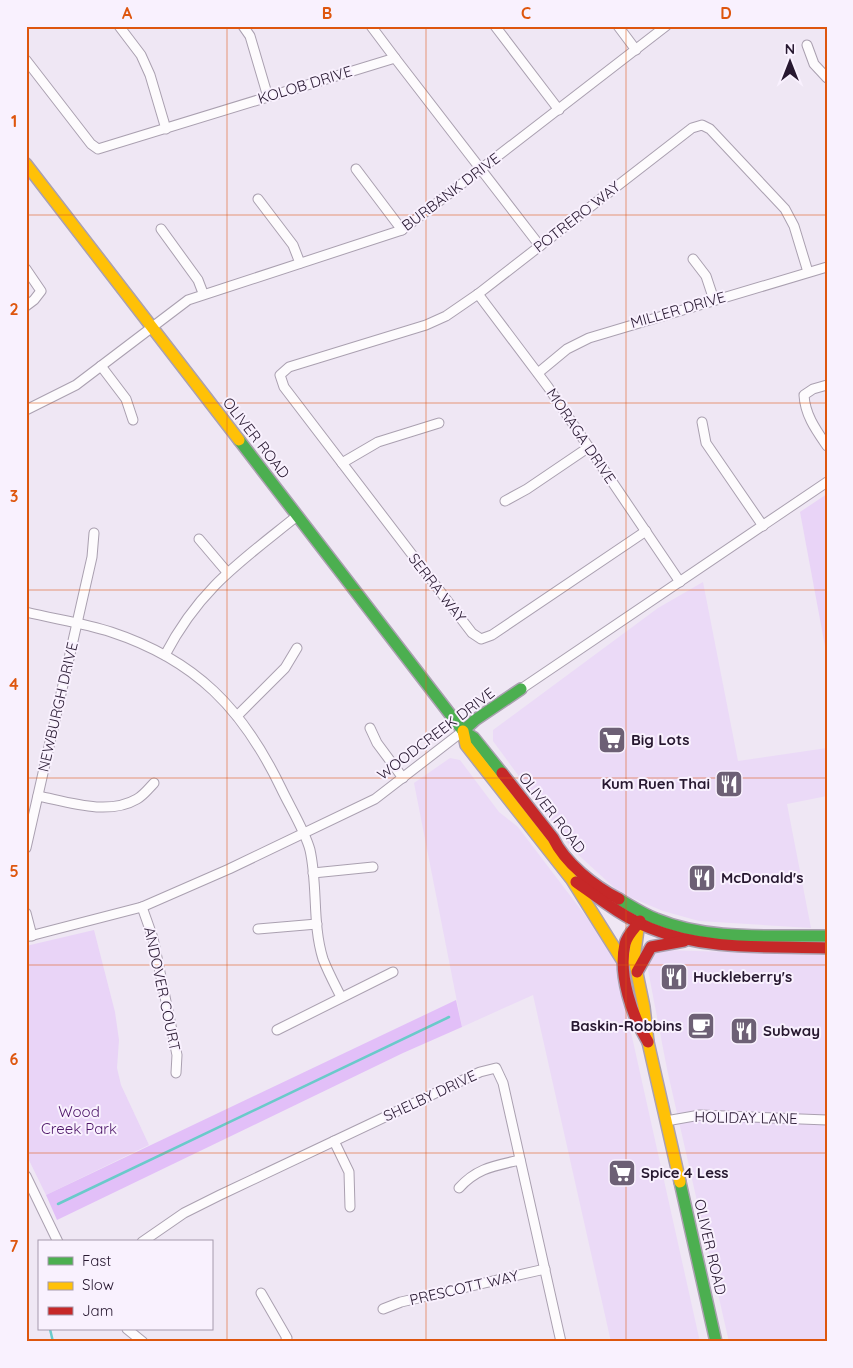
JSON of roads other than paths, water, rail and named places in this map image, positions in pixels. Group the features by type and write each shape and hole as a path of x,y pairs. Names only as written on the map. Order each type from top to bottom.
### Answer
{"street":[{"path":"119,26 141,55 150,74 166,129"},
{"path":"243,26 250,36 268,97"},
{"path":"371,26 540,246"},
{"path":"495,26 559,110"},
{"path":"618,26 636,50"},
{"name":"BURBANK DRIVE","path":"26,410 76,385 188,300 203,293 402,230 666,26"},
{"path":"807,44 814,64 827,78"},
{"name":"KOLOB DRIVE","path":"26,60 91,144 98,149 395,58"},
{"name":"POTRERO WAY","path":"280,375 289,367 426,325 446,316 478,294 692,128 702,125 710,129 785,209 794,226 808,272"},
{"name":"OLIVER ROAD","path":"26,164 463,731 474,738 553,838 558,848 579,870 641,917"},
{"path":"356,169 402,230"},
{"path":"258,199 293,245 300,263"},
{"path":"161,229 198,280 203,293"},
{"path":"693,259 706,276 714,300"},
{"name":"MILLER DRIVE","path":"538,373 567,349 589,338 827,267"},
{"path":"26,270 40,292 26,306"},
{"name":"MORAGA DRIVE","path":"478,294 538,373 680,582"},
{"path":"101,366 126,399 133,420"},
{"name":"SERRA WAY","path":"280,375 284,387 472,633 480,639 492,635 646,531"},
{"path":"827,385 813,389 804,395 804,406 812,423 827,446"},
{"path":"702,422 706,443 763,526"},
{"path":"342,463 378,442 439,423"},
{"path":"505,501 527,489 589,447"},
{"name":"WOODCREEK DRIVE","path":"29,936 142,906 187,888 375,799 475,720 827,482"},
{"path":"165,655 194,608 227,572 297,516"},
{"name":"NEWBURGH DRIVE","path":"26,848 92,557 94,534"},
{"path":"199,539 227,572"},
{"path":"26,612 118,635 165,655 217,693 237,716 264,752 310,850 324,960 341,997"},
{"path":"237,716 285,668 296,648"},
{"path":"370,728 377,743 403,778"},
{"name":"OLIVER ROAD","path":"463,731 466,745 572,880 584,901 615,942 624,963 640,1032 648,1042"},
{"path":"38,796 96,807 115,806 139,798 154,783"},
{"path":"313,873 373,867"},
{"name":"OLIVER ROAD","path":"572,880 606,904 641,917"},
{"name":"ANDOVER COURT","path":"142,906 153,938 177,1055 176,1073"},
{"path":"26,913 29,936"},
{"path":"641,917 656,919 693,930 738,934 755,932 778,936 827,936"},
{"path":"641,917 650,928 692,940 827,948"},
{"name":"OLIVER ROAD","path":"624,963 626,943 631,931 641,917"},
{"name":"OLIVER ROAD","path":"641,917 634,960 644,1007 648,1042 716,1342"},
{"path":"258,929 318,924"},
{"path":"636,972 651,947 692,940"},
{"path":"277,1030 393,972"},
{"name":"SHELBY DRIVE","path":"145,1240 184,1213 480,1072 496,1068 503,1084 561,1342"},
{"name":"HOLIDAY LANE","path":"666,1121 700,1114 827,1120"},
{"path":"334,1141 348,1172 350,1207"},
{"path":"459,1188 471,1175 490,1167 520,1160"},
{"path":"26,1176 57,1240"},
{"name":"PRESCOTT WAY","path":"383,1309 401,1302 545,1269"},
{"path":"261,1293 284,1329 287,1338 285,1342"},
{"path":"128,1330 143,1342"}],"waterway":[{"path":"58,1204 449,1017"},
{"path":"50,1330 53,1342"}],"place":[{"name":"Big Lots","path":"612,740"},
{"name":"Kum Ruen Thai","path":"729,784"},
{"name":"McDonald's","path":"702,878"},
{"name":"Huckleberry's","path":"674,977"},
{"name":"Baskin-Robbins","path":"701,1026"},
{"name":"Subway","path":"744,1031"},
{"name":"Spice 4 Less","path":"622,1173"}],"park label":[{"name":"Wood Creek Park","path":"79,1120"}]}
